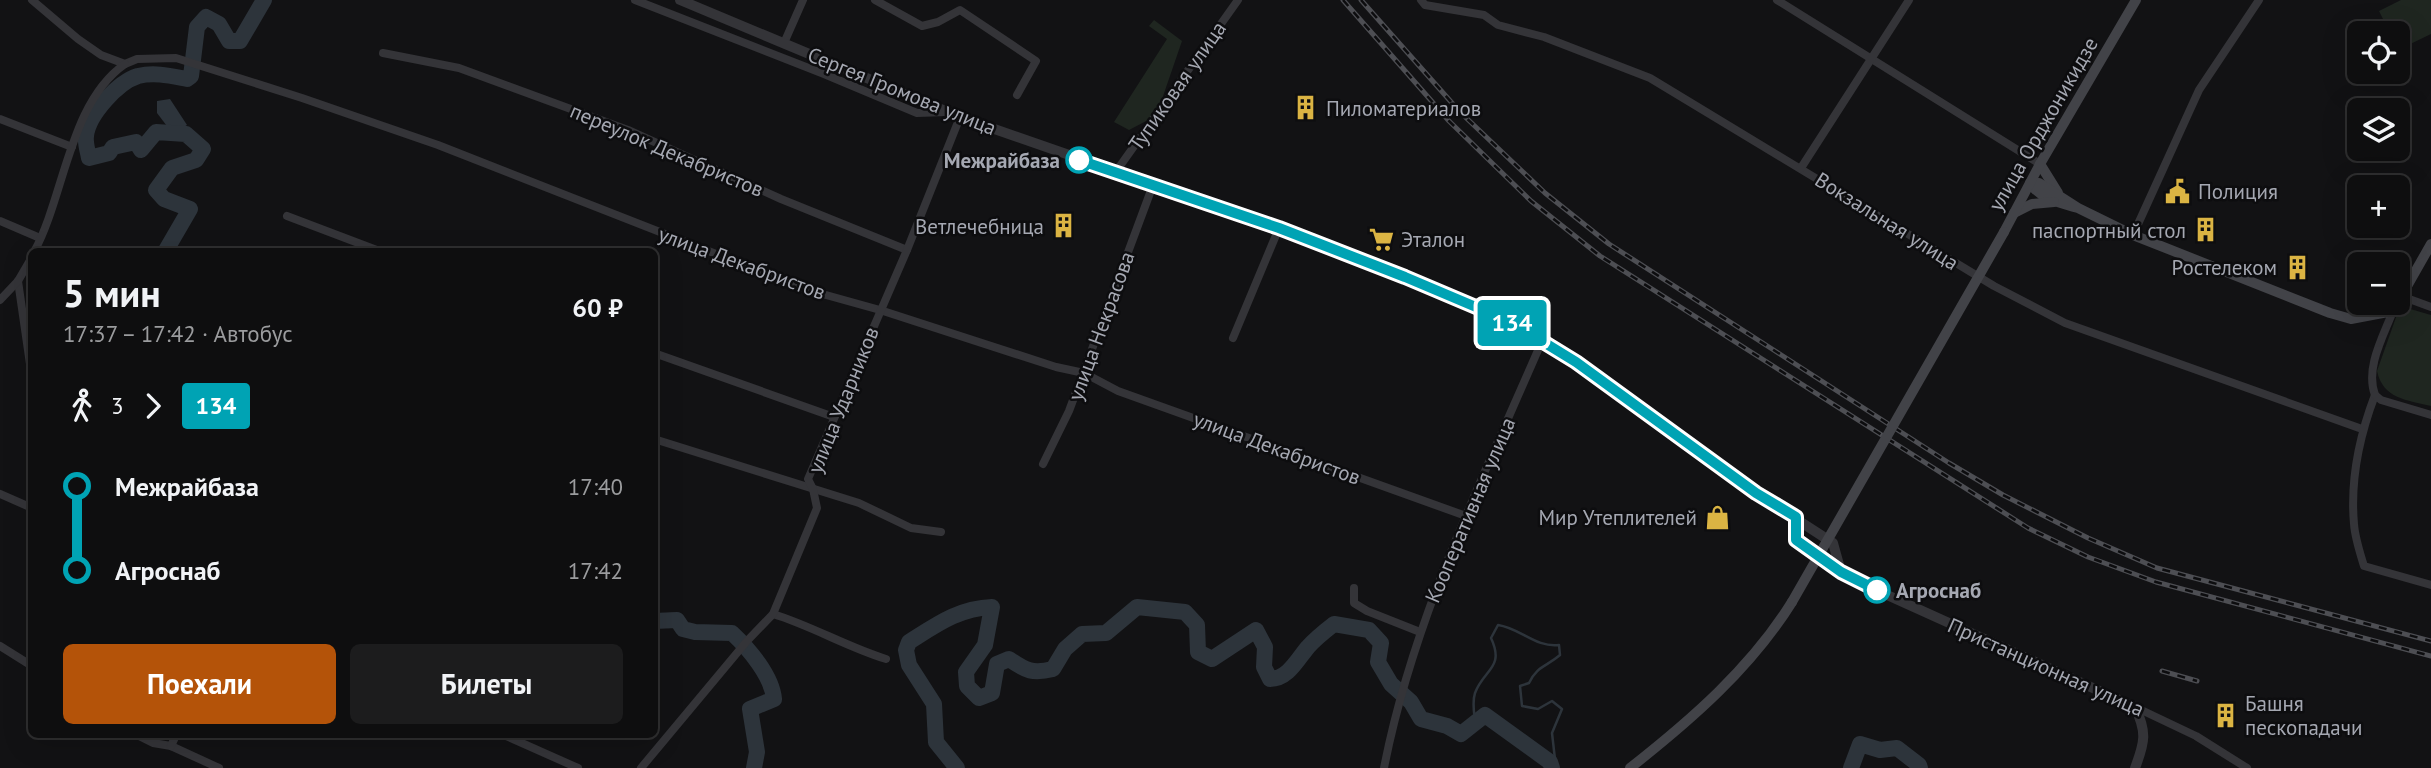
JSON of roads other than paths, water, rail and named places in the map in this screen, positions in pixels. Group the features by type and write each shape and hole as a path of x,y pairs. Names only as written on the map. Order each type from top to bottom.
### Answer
{"main road":[{"name":"улица Орджоникидзе","path":"1630,768 1668,738 1746,664 1777,626 2136,0"},
{"path":"2040,164 2058,199"},
{"path":"2030,183 2039,183 2058,199 2133,235 2330,313 2351,319 2362,315"},
{"path":"2014,214 2032,204 2058,199"},
{"path":"2410,280 2431,244"}],"street":[{"path":"32,0 93,50 125,64"},
{"path":"635,0 918,113 949,112"},
{"name":"Сергея Громова улица","path":"680,0 960,117 1279,228 1498,316 1576,362 1756,493 1833,543 1841,572"},
{"path":"784,43 803,0"},
{"path":"875,0 922,26 937,22 960,10 1036,61 1017,95"},
{"name":"Тупиковая улица","path":"1115,173 1238,0"},
{"name":"Вокзальная улица","path":"1421,0 1425,5 1484,15 1498,25 1544,37 1650,78 1984,280 2064,323 2362,429"},
{"path":"1777,0 2040,164"},
{"path":"1801,168 1909,0"},
{"path":"2133,235 2199,90 2259,0"},
{"name":"переулок Декабристов","path":"383,53 459,68 616,125 781,199 907,250"},
{"name":"улица Декабристов","path":"125,64 137,59 176,58 302,98 438,145 808,290 880,310 1056,367 1084,373 1118,391 1466,516"},
{"path":"36,248 81,122 99,91 116,69 125,64"},
{"name":"улица Ударников","path":"641,768 738,651 773,614 817,508 808,479 907,250 960,117"},
{"path":"0,119 72,146"},
{"name":"улица Некрасова","path":"1043,464 1084,373 1153,185"},
{"path":"287,216 371,248"},
{"path":"0,221 40,238"},
{"path":"1233,338 1279,228"},
{"path":"0,300 18,281 28,264"},
{"path":"18,281 28,350"},
{"path":"2410,305 2431,307"},
{"path":"2392,315 2376,354 2370,382 2375,395 2381,400 2431,415"},
{"name":"Кооперативная улица","path":"1384,768 1398,700 1420,632 1466,516 1542,341"},
{"path":"658,354 834,416"},
{"path":"2375,395 2362,429 2355,461 2354,524 2364,566 2431,585"},
{"path":"658,440 859,503 911,528 941,532"},
{"path":"0,494 28,506"},
{"name":"Пристанционная улица","path":"1796,517 1796,540 1841,572 2196,736 2247,768"},
{"path":"1354,588 1353,603 1420,632"},
{"path":"773,614 796,621 854,649 886,659"},
{"path":"0,646 28,664"},
{"path":"2135,707 2144,729 2144,741 2135,768"},
{"path":"2144,729 2154,716"},
{"path":"143,738 219,768"},
{"path":"171,747 175,738"},
{"path":"510,738 578,768"}],"waterway":[{"path":"167,248 190,209 164,199 156,190 172,168 196,160 203,149 186,134 156,132 141,150 136,142 113,147 109,153 89,158 86,139 88,128 105,100 130,79 151,74 187,79 191,76 197,27 206,17 219,24 229,41 240,41 264,0"},
{"path":"957,768 936,742 934,704 909,665 906,650 909,642 948,618 969,610 992,607 985,645 966,672 967,686 979,698 992,693 997,664 1009,659 1030,670 1053,669 1065,649 1082,634 1106,633 1137,607 1185,612 1197,625 1198,652 1212,659 1256,630 1265,647 1264,667 1270,679 1287,672 1311,644 1334,624 1369,630 1381,643 1378,662 1391,684 1411,702 1421,719 1447,726 1461,734 1485,715 1550,762 1552,768"},
{"path":"658,621 677,620 683,629 695,632 732,633 759,663 769,681 774,699 750,709 757,752 754,768"},
{"path":"1475,721 1474,696 1492,668 1496,656 1491,638 1498,625 1543,644 1559,645 1560,655 1539,670 1529,683 1520,686 1522,706 1538,709 1552,701 1562,709 1552,733 1556,768"},
{"path":"1851,768 1860,744 1880,750 1897,748 1920,768"}],"railway":[{"path":"1343,0 1449,121 1531,201 1600,256 2028,528 2088,557 2156,582 2431,656"},
{"path":"1361,0 1460,112 1545,193 1609,244 1949,463 2003,495 2088,538 2157,568 2431,641"},
{"path":"2162,671 2197,681"}],"place":[{"name":"Пиломатериалов","path":"1306,108"},
{"name":"Межрайбаза","path":"1079,160"},
{"name":"Полиция","path":"2178,191"},
{"name":"Ветлечебница","path":"1064,226"},
{"name":"паспортный стол","path":"2206,230"},
{"name":"Эталон","path":"1381,239"},
{"name":"Ростелеком","path":"2297,267"},
{"name":"Мир Утеплителей","path":"1717,517"},
{"name":"Агроснаб","path":"1877,590"},
{"name":"Башня пескопадачи","path":"2225,715"}]}
